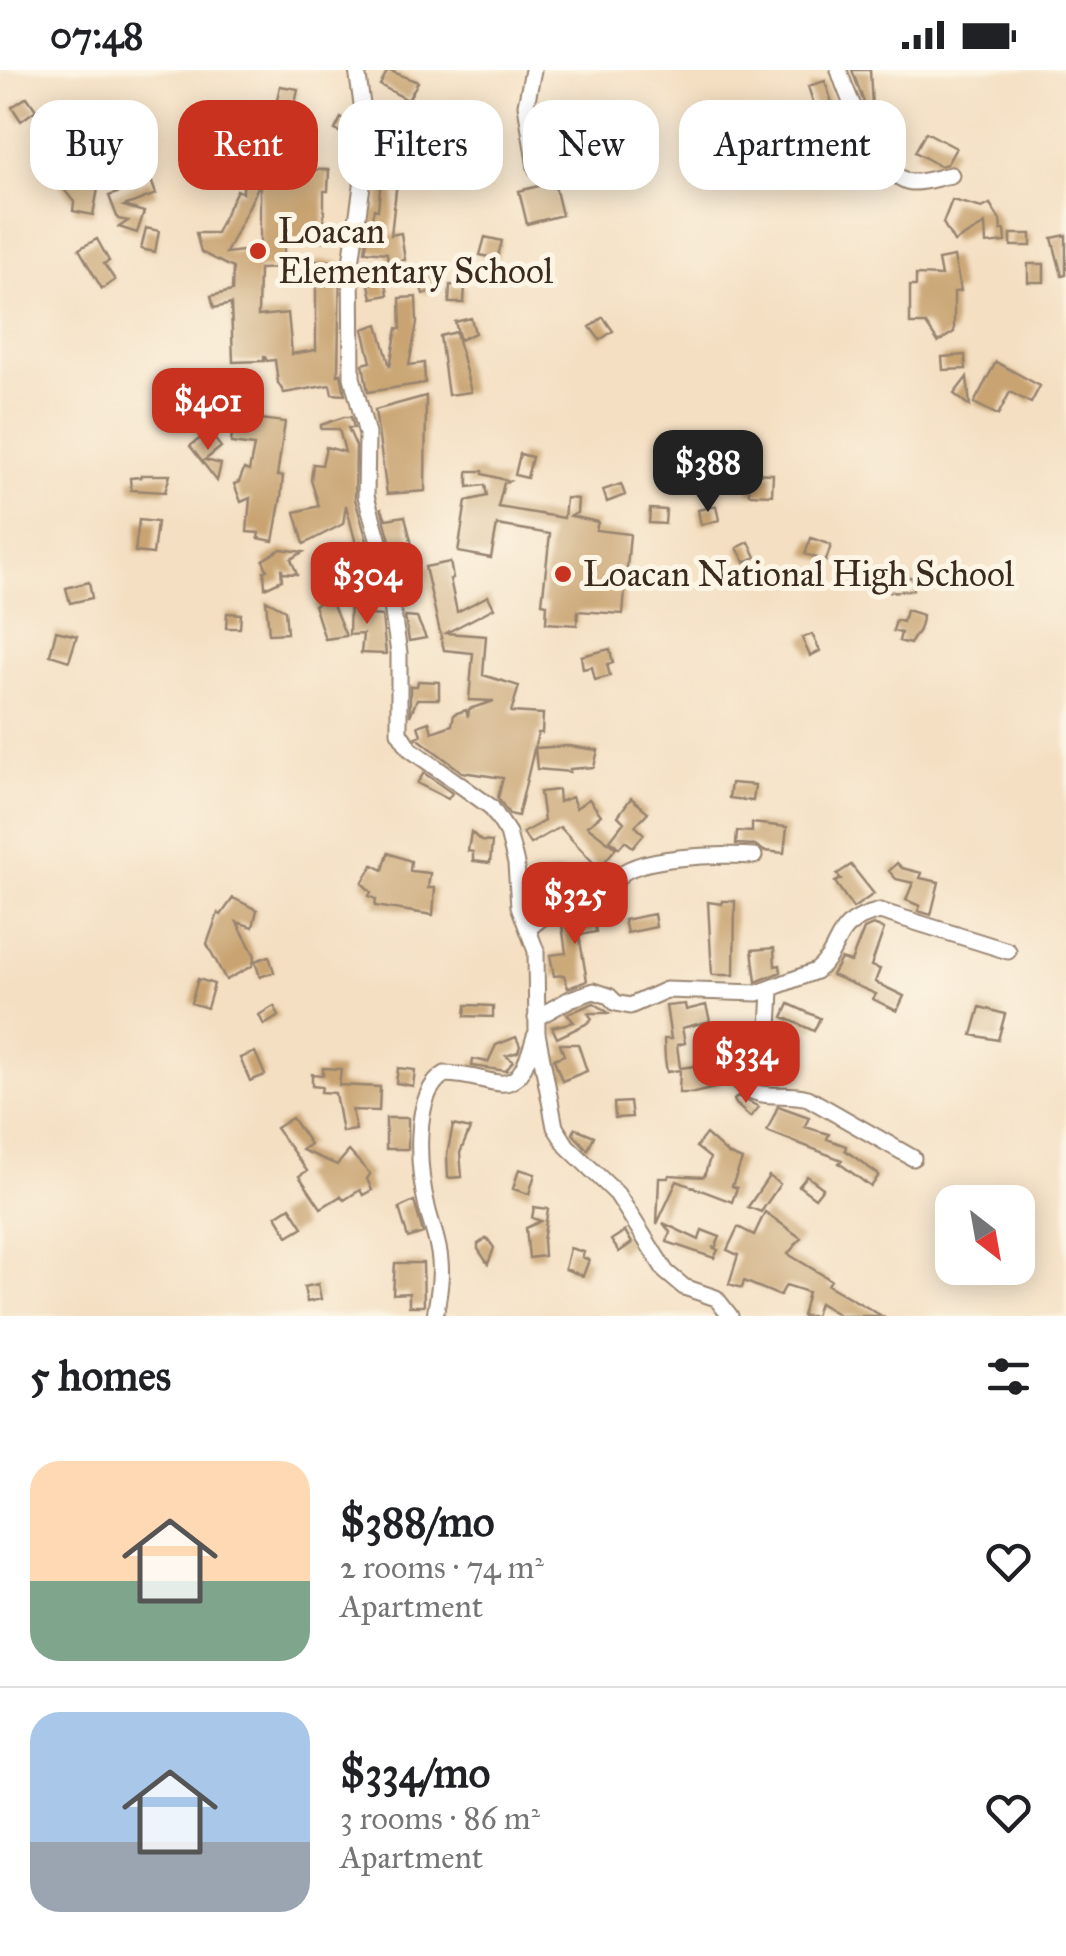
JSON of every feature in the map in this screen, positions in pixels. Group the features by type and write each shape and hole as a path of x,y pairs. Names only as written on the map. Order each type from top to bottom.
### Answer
{"street":[{"path":"357,70 365,125 362,186 351,263 352,377 368,434 366,496 386,566 400,653 399,732 410,749 498,815 513,848 518,906 536,951 536,1025 555,1128 567,1146 618,1194 666,1272 684,1286 716,1298 730,1316"},
{"path":"527,100 532,70"},
{"path":"839,70 854,112 898,178 912,183 951,175"},
{"path":"528,928 554,908 612,894 616,880 630,869 710,853 754,856"},
{"path":"435,1316 440,1257 420,1165 424,1104 430,1087 445,1074 498,1084 512,1082 526,1067 536,1025 570,999 594,991 630,1006 666,990 770,990 822,966 844,928 880,911 1008,951"},
{"path":"770,990 768,1048 746,1071 741,1084 760,1096 790,1094 808,1098 913,1158"}],"building":[{"path":"388,70 418,82 408,100 380,85"},
{"path":"852,70 870,70 872,100 863,100"},
{"path":"825,81 831,100 812,100 808,86"},
{"path":"280,86 298,89 296,100 277,100"},
{"path":"27,97 30,114 21,121 12,107"},
{"path":"926,132 956,148 947,164 940,166 915,152"},
{"path":"318,170 329,170 328,191 324,191 324,241 284,241 284,268 259,269 258,316 288,313 292,354 316,350 316,260 340,262 338,375 341,374 345,395 332,394 330,385 284,393 278,383 275,360 267,361 264,355 264,361 233,362 231,304 214,308 211,296 232,291 233,268 201,252 196,233 216,233 237,190 243,193 256,190 226,253 260,249 260,190 318,190"},
{"path":"64,190 98,190 93,215 73,211 74,202"},
{"path":"125,190 155,190 156,194 124,206 144,212 137,233 119,227 128,221 118,219 109,196"},
{"path":"380,190 396,190 391,235 401,233 405,260 388,262 387,253 365,251 374,209 378,210"},
{"path":"556,190 562,215 527,224 519,191"},
{"path":"952,200 982,208 990,204 1001,230 1005,230 1006,242 986,244 985,224 954,242 943,223"},
{"path":"146,228 159,231 155,252 141,249"},
{"path":"1011,234 1031,234 1031,246 1011,246"},
{"path":"1066,235 1066,275 1062,276 1052,238"},
{"path":"485,237 502,241 497,259 480,255"},
{"path":"97,239 109,261 104,264 115,280 102,289 79,249"},
{"path":"954,257 961,291 954,292 954,332 938,342 926,324 910,324 910,286 916,286 916,275 941,276 938,260"},
{"path":"1028,264 1044,264 1044,282 1028,282"},
{"path":"436,272 441,289 423,294 418,277"},
{"path":"385,277 388,295 372,298 368,280"},
{"path":"450,285 465,286 464,303 449,303"},
{"path":"416,297 417,323 409,365 424,363 425,383 368,392 363,364 371,362 363,329 378,324 390,367 397,328 401,329 400,298"},
{"path":"603,317 613,331 600,340 590,327"},
{"path":"471,318 475,333 460,340 455,322"},
{"path":"456,332 471,392 448,395 440,336"},
{"path":"965,355 966,369 943,370 942,357"},
{"path":"996,362 1040,386 1031,403 1010,392 998,415 974,403"},
{"path":"967,377 970,406 954,394"},
{"path":"242,395 262,396 261,413 252,418 285,422 277,476 283,476 281,497 273,541 247,532 250,498 241,502 234,484 239,482 244,469 249,471 254,446 231,443 233,424 240,425"},
{"path":"426,396 425,491 387,494 375,410"},
{"path":"351,417 354,428 348,428 356,446 355,499 376,572 364,575 346,505 343,524 304,544 295,512 319,506 311,480 313,464 322,465 326,447 345,452 339,429 321,429 321,425"},
{"path":"209,432 221,447 205,460 221,464 217,481 190,446"},
{"path":"520,454 532,457 527,478 515,475"},
{"path":"468,471 483,471 509,481 504,483 498,507 564,518 566,498 578,499 577,513 571,516 598,522 596,530 630,534 623,614 578,611 577,625 546,623 547,604 542,603 550,534 497,525 491,558 458,552 466,501 487,496 485,485 468,487"},
{"path":"750,473 773,474 772,495 749,494"},
{"path":"170,475 165,492 131,490 130,478"},
{"path":"621,484 625,495 607,502 603,490"},
{"path":"716,506 719,520 701,525 698,510"},
{"path":"381,507 386,519 405,516 412,545 407,546 414,568 399,574"},
{"path":"650,509 666,510 665,524 649,523"},
{"path":"139,520 157,522 153,554 135,552"},
{"path":"811,538 831,545 826,561 805,554"},
{"path":"749,542 756,557 745,562 737,548"},
{"path":"281,549 303,552 291,559 297,574 283,573 281,568 282,580 265,588 267,570 263,560"},
{"path":"320,555 338,557 335,580 317,577"},
{"path":"450,562 457,612 488,596 494,608 446,633 486,636 483,675 519,686 511,712 543,714 542,733 538,733 518,816 509,814 498,798 503,778 462,772 416,737 421,735 418,726 429,722 432,732 452,725 454,714 466,710 468,717 469,709 494,701 469,700 473,653 444,650 425,567"},
{"path":"912,577 913,590 889,592 888,580"},
{"path":"89,582 92,598 70,603 66,588"},
{"path":"330,598 346,636 325,639 314,605"},
{"path":"350,599 371,599 370,615 382,616 386,654 361,653 363,634 349,635"},
{"path":"266,600 285,610 287,633 269,634"},
{"path":"906,610 923,615 910,644 899,641 901,633 893,631 896,620 903,622"},
{"path":"227,613 241,614 240,628 226,628"},
{"path":"405,617 417,618 426,638 409,641"},
{"path":"56,631 77,636 69,661 50,655"},
{"path":"812,634 820,651 810,656 802,638"},
{"path":"610,649 610,676 595,680 592,667 583,669 581,656"},
{"path":"418,681 439,682 439,699 417,699 410,716 410,686 417,686"},
{"path":"568,746 598,750 594,767 570,772 537,769 535,748"},
{"path":"424,773 452,793 448,799 417,783"},
{"path":"731,783 755,785 753,801 729,798"},
{"path":"558,790 559,802 572,797 576,808 589,799 601,815 587,826 616,848 606,860 603,884 549,898 547,873 563,871 563,878 604,874 560,827 530,844 523,833 544,821 540,792"},
{"path":"631,798 648,812 635,826 644,834 633,847 625,841 619,848 610,840 624,822 618,816"},
{"path":"752,823 787,827 784,853 736,844 737,831 752,832"},
{"path":"471,832 481,841 492,842 490,863 473,861 473,852 468,851"},
{"path":"388,853 411,861 410,871 430,873 428,888 435,888 433,915 375,906 376,899 369,896 371,892 362,883 373,865 383,870"},
{"path":"897,863 922,873 920,878 939,882 931,915 918,911 920,906 906,900 913,883 896,879 889,871"},
{"path":"851,865 874,894 853,908 835,882 841,879 837,874"},
{"path":"233,898 257,910 253,927 237,922 255,956 252,966 226,980 207,944 218,913 221,915"},
{"path":"735,901 734,975 712,975 708,902"},
{"path":"598,908 600,924 595,926 596,932 579,935 587,981 568,988 564,975 554,976 550,955 566,953 561,918"},
{"path":"654,914 656,927 627,933 624,920"},
{"path":"873,925 884,929 871,966 880,969 875,982 904,996 897,1011 873,999 876,994 832,975 841,959 851,962 864,929"},
{"path":"774,948 775,966 780,965 781,972 756,982 752,950"},
{"path":"269,956 274,972 260,977 255,961"},
{"path":"198,979 214,984 207,1008 191,1003"},
{"path":"594,1003 609,1013 588,1013 592,1019 586,1024 557,1038 552,1027 574,1022 567,1014"},
{"path":"685,1004 686,1010 706,1005 710,1021 682,1028 685,1043 677,1045 680,1068 717,1058 719,1087 679,1093 680,1070 667,1072 664,1039 671,1039 666,1006"},
{"path":"789,1004 820,1018 814,1031 783,1017"},
{"path":"466,1005 493,1006 493,1017 465,1016"},
{"path":"274,1006 279,1016 264,1025 259,1015"},
{"path":"980,1007 1005,1014 998,1040 972,1035"},
{"path":"516,1037 520,1046 518,1052 506,1056 513,1061 506,1071 472,1066 473,1059 488,1062 496,1045"},
{"path":"560,1044 578,1044 587,1071 562,1081 554,1059 564,1055"},
{"path":"255,1052 265,1075 250,1081 240,1058"},
{"path":"323,1068 341,1069 339,1085 380,1087 379,1111 352,1110 356,1130 342,1132 335,1093 321,1092 322,1087 312,1086 312,1074 323,1075"},
{"path":"398,1068 415,1070 413,1086 396,1083"},
{"path":"738,1096 759,1107 750,1117 736,1104"},
{"path":"630,1102 632,1117 615,1118 614,1103"},
{"path":"778,1106 809,1117 805,1127 829,1134 827,1139 846,1146 845,1150 879,1175 871,1187 839,1163 842,1160 767,1131"},
{"path":"292,1118 310,1144 302,1150 337,1165 349,1151 370,1174 367,1179 372,1190 363,1195 360,1190 344,1200 341,1196 321,1208 299,1176 307,1171 276,1128"},
{"path":"386,1118 408,1118 408,1149 386,1149"},
{"path":"453,1125 470,1129 460,1153 462,1177 448,1178 447,1155"},
{"path":"575,1128 594,1136 588,1150 573,1134"},
{"path":"706,1134 728,1154 742,1160 732,1186 737,1188 732,1202 677,1181 657,1224 659,1178 704,1177 710,1158 696,1147"},
{"path":"519,1169 535,1174 529,1194 513,1189"},
{"path":"769,1176 780,1184 761,1212 748,1207"},
{"path":"807,1176 823,1188 815,1198 799,1186"},
{"path":"414,1201 423,1233 408,1238 399,1208"},
{"path":"290,1207 303,1227 288,1236 276,1216"},
{"path":"534,1207 548,1209 544,1256 529,1258 526,1228 541,1221 532,1218"},
{"path":"765,1212 801,1238 788,1254 831,1280 828,1285 882,1316 841,1316 819,1303 815,1316 802,1316 808,1292 786,1285 780,1296 744,1281 742,1288 729,1284 738,1255 727,1250 738,1227 754,1235"},
{"path":"663,1223 699,1240 702,1230 720,1237 712,1247 718,1250 714,1258 667,1242 670,1232"},
{"path":"625,1231 632,1243 619,1252 611,1240"},
{"path":"487,1238 494,1248 488,1264 478,1249 478,1244"},
{"path":"570,1248 584,1252 582,1257 589,1260 583,1276 565,1269"},
{"path":"395,1263 423,1263 424,1306 409,1306 409,1293 393,1294"},
{"path":"318,1284 321,1299 307,1302 304,1287"}],"place":[{"name":"Loacan Elementary School","path":"258,251"},
{"name":"Loacan National High School","path":"563,574"}]}
